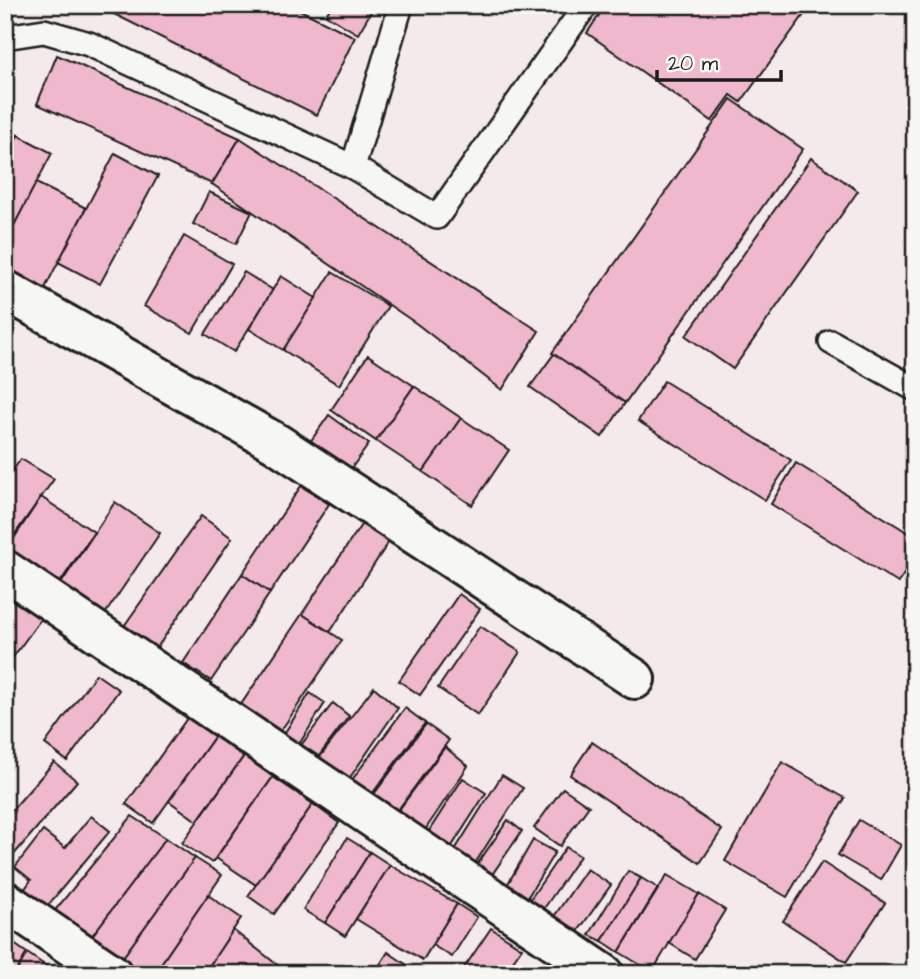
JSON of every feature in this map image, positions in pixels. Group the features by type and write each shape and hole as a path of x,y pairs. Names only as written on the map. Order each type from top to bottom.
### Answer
{"street":[{"path":"5,290 276,443 635,679"},
{"path":"5,570 604,974"},
{"path":"5,901 113,974"}],"lane":[{"path":"353,167 401,5"},
{"path":"5,37 44,31 89,44 353,167 437,217 586,5"},
{"path":"831,342 915,389"}],"building":[{"path":"96,5 290,5 355,37 317,115"},
{"path":"332,5 375,5 358,34 326,15"},
{"path":"606,5 811,5 741,102 731,95 712,121 587,33"},
{"path":"829,5 847,5 842,13"},
{"path":"57,55 240,138 212,184 37,104"},
{"path":"731,99 803,149 625,403 552,353"},
{"path":"5,128 18,135 5,159"},
{"path":"18,135 52,153 5,243 5,159"},
{"path":"240,138 539,331 502,390 417,324 212,184"},
{"path":"115,153 158,176 100,284 58,262"},
{"path":"811,158 858,191 733,369 686,336"},
{"path":"36,183 86,208 44,290 5,270 5,243"},
{"path":"209,192 252,212 236,244 193,224"},
{"path":"184,236 232,264 192,333 144,306"},
{"path":"244,272 273,290 234,352 205,334"},
{"path":"332,272 388,306 339,385 283,350"},
{"path":"281,276 316,298 283,350 249,329"},
{"path":"554,354 625,403 602,437 530,387"},
{"path":"368,355 414,386 376,441 331,410"},
{"path":"664,381 791,460 765,500 638,421"},
{"path":"414,386 461,418 423,472 376,441"},
{"path":"329,415 369,444 350,470 310,442"},
{"path":"461,418 509,450 472,505 423,472"},
{"path":"21,459 54,479 5,548 5,481"},
{"path":"796,463 915,537 915,557 898,583 771,504"},
{"path":"301,486 329,504 270,593 242,574"},
{"path":"41,497 94,532 57,587 5,552"},
{"path":"115,502 160,533 103,617 58,588"},
{"path":"201,516 232,538 154,652 122,629"},
{"path":"363,522 390,540 330,632 302,614"},
{"path":"242,574 270,593 211,681 183,663"},
{"path":"14,589 46,612 5,668 5,600"},
{"path":"459,594 480,609 420,695 399,681"},
{"path":"302,614 342,640 280,732 240,706"},
{"path":"480,626 520,652 478,715 438,688"},
{"path":"96,674 119,690 67,761 45,744"},
{"path":"374,687 398,708 344,786 316,762"},
{"path":"310,693 325,703 298,746 282,737"},
{"path":"333,703 349,716 316,760 299,748"},
{"path":"405,708 425,723 366,802 346,788"},
{"path":"188,717 215,736 153,823 126,804"},
{"path":"426,724 449,740 392,818 369,801"},
{"path":"215,736 244,756 197,821 169,801"},
{"path":"592,742 722,830 700,863 570,775"},
{"path":"445,747 468,766 421,836 393,818"},
{"path":"244,756 273,777 212,863 182,843"},
{"path":"54,762 77,781 5,865 5,818"},
{"path":"782,762 845,798 787,897 725,861"},
{"path":"502,775 523,788 474,865 453,853"},
{"path":"273,777 313,804 256,885 216,858"},
{"path":"463,778 486,793 450,849 427,834"},
{"path":"563,788 589,806 560,846 534,828"},
{"path":"313,804 339,823 274,914 248,896"},
{"path":"91,816 110,831 44,910 22,893 31,880 15,867 43,831 65,848"},
{"path":"132,816 166,838 89,940 52,914"},
{"path":"508,820 522,831 491,876 476,866"},
{"path":"859,820 901,845 881,880 838,855"},
{"path":"166,838 195,858 121,960 89,940"},
{"path":"347,838 370,852 325,923 303,910"},
{"path":"533,840 555,852 526,900 506,887"},
{"path":"566,847 580,856 543,910 529,901"},
{"path":"370,852 390,865 345,936 325,923"},
{"path":"195,858 222,875 154,974 140,974 121,960"},
{"path":"822,862 885,903 846,962 783,921"},
{"path":"390,865 457,904 423,960 356,919"},
{"path":"587,869 611,885 576,934 553,918"},
{"path":"628,871 641,878 602,941 589,935"},
{"path":"667,875 699,894 652,972 619,952"},
{"path":"641,878 658,888 619,952 602,941"},
{"path":"699,894 725,910 695,959 669,943"},
{"path":"208,895 241,918 204,974 154,974"},
{"path":"457,904 477,917 452,957 432,945"},
{"path":"915,919 915,939 906,934"},
{"path":"491,928 522,948 504,974 460,974"},
{"path":"233,930 289,974 204,974"},
{"path":"7,939 27,953 15,974 5,969"},
{"path":"388,952 410,967 406,974 374,974"},
{"path":"27,953 46,966 42,974 15,974"}]}
